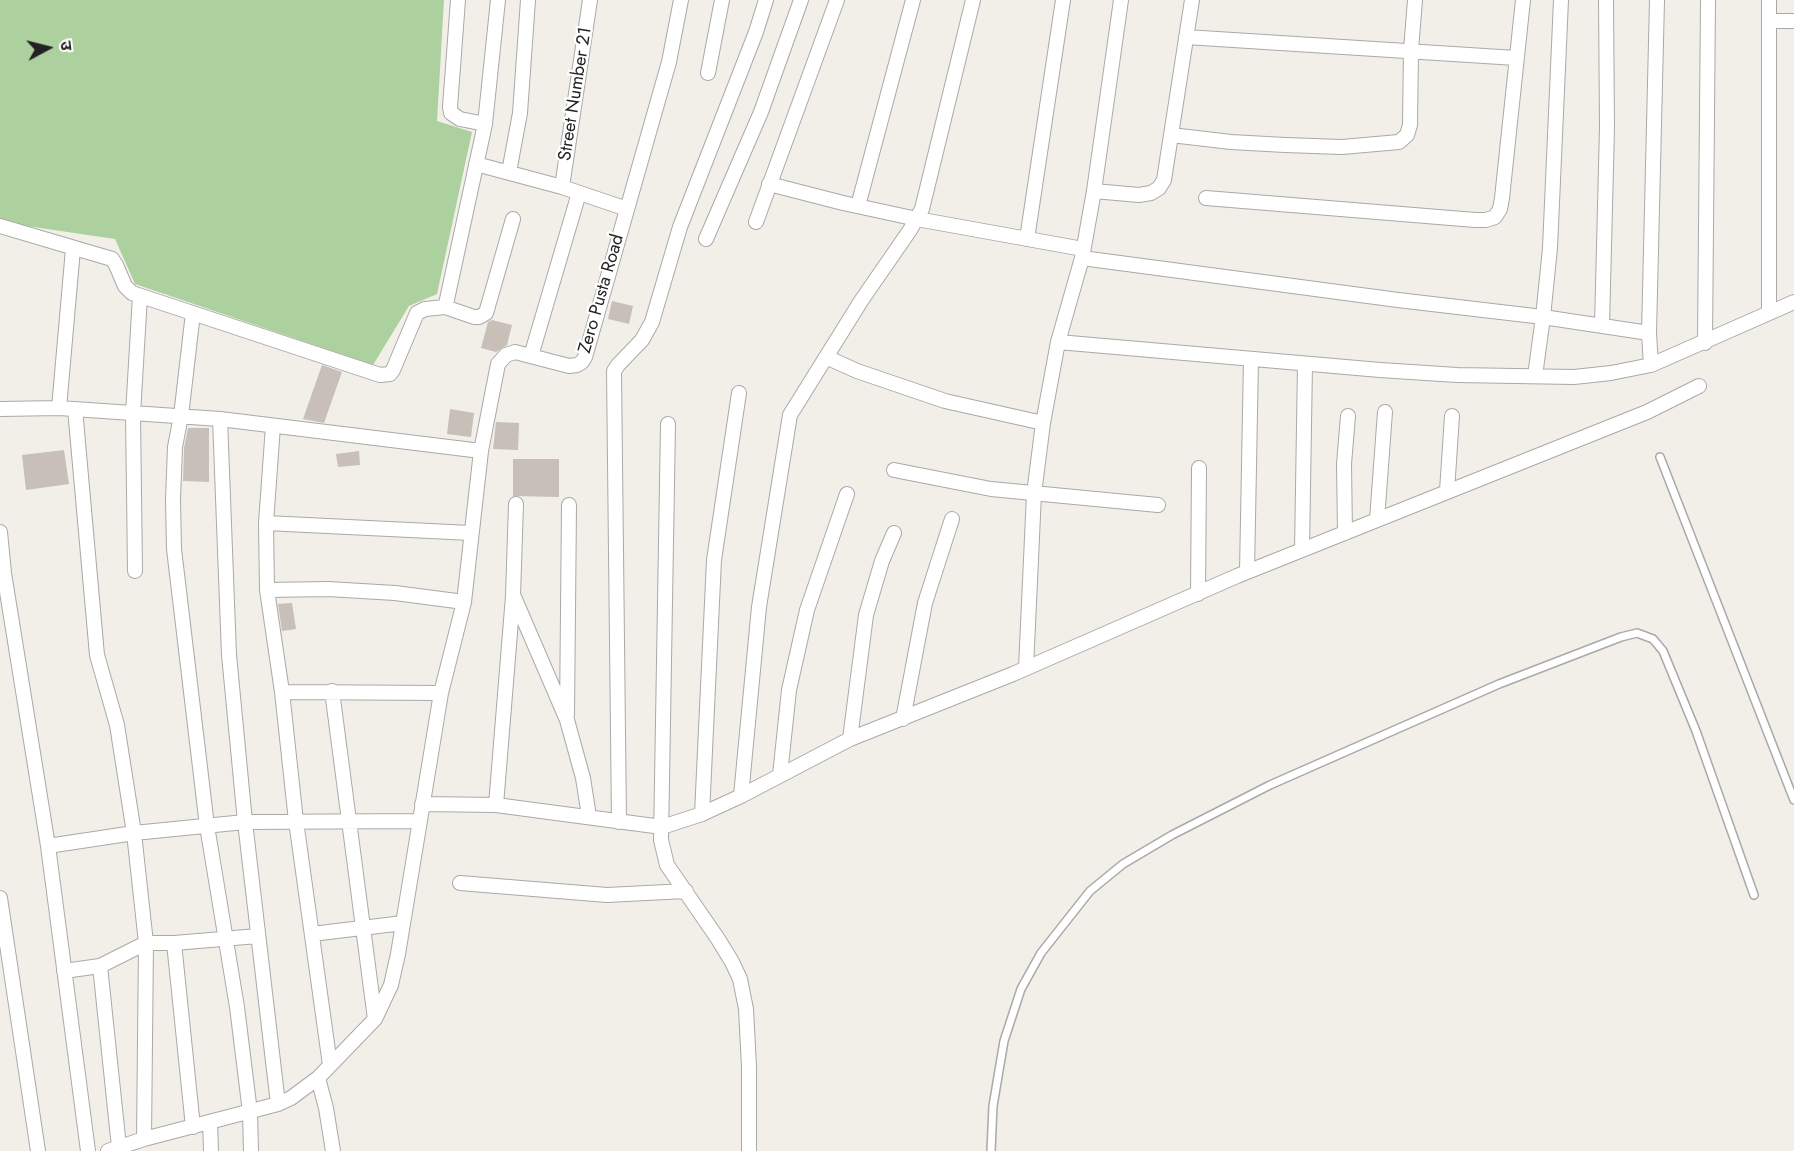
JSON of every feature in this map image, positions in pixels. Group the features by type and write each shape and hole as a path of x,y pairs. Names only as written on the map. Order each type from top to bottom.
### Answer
{"street":[{"path":"458,0 451,113 460,119 484,124"},
{"path":"445,307 484,124 498,0"},
{"path":"509,172 520,113 528,0"},
{"name":"Street Number 21","path":"562,187 590,0"},
{"path":"476,164 562,187 627,209 669,62 681,0"},
{"path":"708,73 722,0"},
{"path":"619,822 614,371 642,340 652,322 680,227 756,33 766,0"},
{"path":"706,239 761,112 801,0"},
{"path":"756,222 837,0"},
{"path":"858,206 913,0"},
{"path":"741,796 759,607 790,415 917,219 928,189 973,0"},
{"path":"1027,239 1063,0"},
{"path":"1026,668 1034,494 1043,423 1058,342 1083,253 1094,191 1120,0"},
{"path":"1094,191 1139,195 1151,193 1159,188 1164,180 1192,0"},
{"path":"1171,135 1231,142 1342,147 1399,142 1407,135 1410,125 1411,50 1415,0"},
{"path":"1206,198 1475,220 1495,217 1500,210 1502,198 1523,0"},
{"path":"1535,376 1544,317 1550,248 1561,0"},
{"path":"1602,326 1607,127 1606,0"},
{"path":"1651,365 1649,333 1657,0"},
{"path":"1705,343 1708,0"},
{"path":"1769,0 1769,313"},
{"path":"1769,21 1794,21"},
{"path":"1186,37 1516,58"},
{"path":"770,184 858,206 1027,239 1083,253 1386,299 1544,317 1649,333"},
{"path":"100,966 113,1149 150,1137 278,1104 306,1088 318,1078 375,1019 391,985 441,693 464,602 481,450 498,364 506,355 515,352 531,356 579,193"},
{"name":"Zero Pusta Road","path":"531,356 569,366 582,362 627,209"},
{"path":"0,226 112,259 128,291 140,296 386,376 393,370 417,313 425,309 445,307 478,318 486,313 513,219"},
{"path":"59,408 73,249"},
{"path":"135,571 133,414 140,296"},
{"path":"1058,342 1447,374 1574,377 1651,365 1794,302"},
{"path":"193,313 181,416 175,447 174,549 207,826 237,1007 250,1112 251,1151"},
{"path":"826,357 856,371 934,397 1043,423"},
{"path":"1247,572 1251,359"},
{"path":"1302,550 1305,364"},
{"path":"422,804 496,805 662,827 702,814 850,739 1026,668 1247,572 1647,412 1699,386"},
{"path":"702,814 714,560 739,393"},
{"path":"0,409 59,408 220,419 481,450"},
{"path":"75,409 97,655 116,717 134,833 146,943 150,1137 157,1151"},
{"path":"1377,520 1385,411"},
{"path":"1345,533 1344,464 1348,416"},
{"path":"1447,491 1452,416"},
{"path":"220,419 229,655 245,822 278,1104"},
{"path":"668,424 661,840 667,865 732,962 740,979 746,1009 749,1151"},
{"path":"273,426 266,523 267,590 330,1065"},
{"path":"1198,594 1199,468"},
{"path":"894,470 949,482 1034,494 1158,505"},
{"path":"780,775 789,690 805,622 847,494"},
{"path":"496,805 513,596 516,504"},
{"path":"567,720 569,505"},
{"path":"903,719 925,603 952,519"},
{"path":"266,523 471,533"},
{"path":"0,532 4,573 48,846 88,1151"},
{"path":"850,739 866,615 882,561 894,533"},
{"path":"267,590 328,589 395,593 464,602"},
{"path":"513,596 567,720 583,778 589,816"},
{"path":"332,691 375,1019"},
{"path":"282,692 441,693"},
{"path":"48,846 134,833 245,822 420,821"},
{"path":"460,883 607,895 686,891"},
{"path":"0,898 38,1151"},
{"path":"312,934 403,923"},
{"path":"64,971 100,966 146,943 258,936"},
{"path":"174,943 194,1126"},
{"path":"318,1078 333,1151"},
{"path":"210,1122 211,1151"}],"lane":[{"path":"1660,457 1794,800"},
{"path":"991,1151 993,1106 1004,1041 1021,989 1041,953 1090,891 1123,864 1172,835 1270,785 1498,684 1621,637 1637,633 1653,639 1663,651 1696,731 1754,895"}],"green space":[{"path":"0,0 444,0 437,121 472,132 437,294 409,306 373,365 135,284 115,239 0,222"}],"building":[{"path":"612,301 633,306 629,324 608,319"},
{"path":"492,320 512,325 507,345 496,352 481,348 488,322"},
{"path":"322,365 342,372 324,423 303,419"},
{"path":"450,409 474,413 471,437 447,434"},
{"path":"496,422 519,423 518,450 493,449"},
{"path":"188,428 209,428 209,482 183,481 184,448"},
{"path":"64,450 69,484 26,490 22,455"},
{"path":"359,451 360,465 338,467 336,454"},
{"path":"513,459 559,459 559,497 513,496"},
{"path":"292,603 296,629 282,631 278,604"}]}
